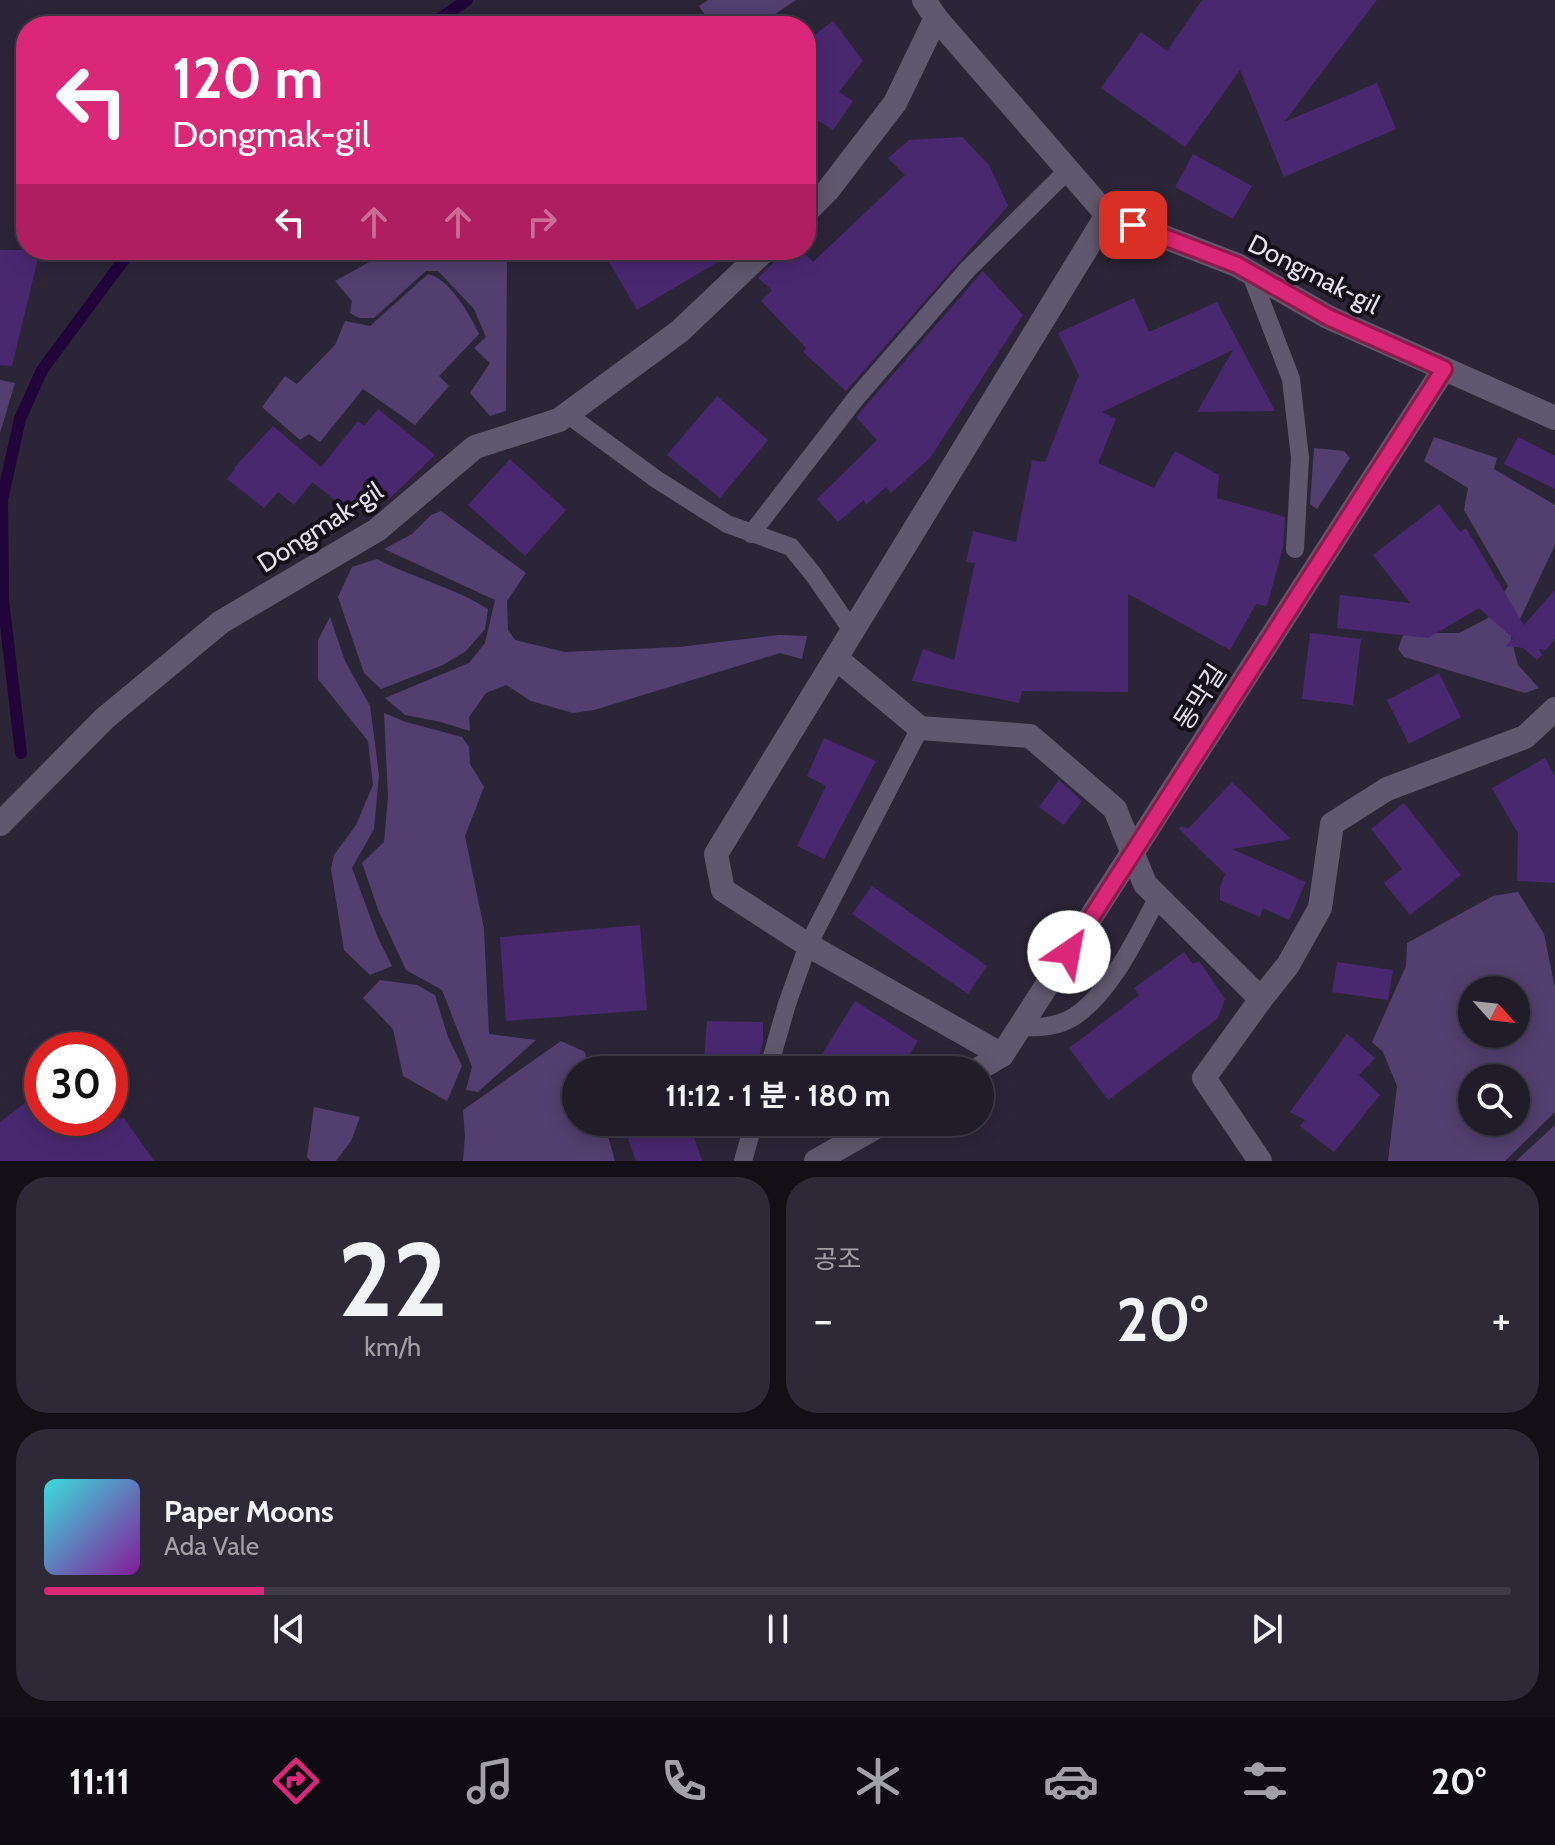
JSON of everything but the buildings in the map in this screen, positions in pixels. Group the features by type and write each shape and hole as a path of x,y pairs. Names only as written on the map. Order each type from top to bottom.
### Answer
{"street":[{"name":"Dongmak-gil","path":"816,202 895,103 930,9 1107,215 1237,265 1328,317 1555,418"},
{"path":"1002,1055 808,945 723,890 716,854 1107,215"},
{"name":"Dongmak-gil","path":"0,824 105,718 221,622 377,530 475,447 559,420 680,331 755,260"},
{"name":"동막길","path":"994,1060 1002,1055 1444,369"},
{"path":"837,659 920,728 1030,736 1115,809 1152,891 1261,999"},
{"path":"1260,1161 1204,1078 1288,965 1320,908 1332,824 1387,789 1525,737 1555,709"},
{"path":"816,1161 860,1136"}],"lane":[{"path":"751,534 866,386 968,269 1068,170"},
{"path":"1250,272 1291,379 1300,458 1295,549"},
{"path":"567,414 656,479 727,524 791,547 853,632"},
{"path":"772,1056 808,945 920,728"},
{"path":"1020,1027 1042,1029 1073,1018 1093,1001 1124,960 1152,891"},
{"path":"743,1161 750,1136"}],"shaded area":[{"path":"708,0 796,0 772,16 706,16 699,6"},
{"path":"373,260 507,260 506,411 490,416 470,393 490,363 474,348 486,337 474,309 438,271 426,271 374,318 359,318 350,313 352,301 335,281"},
{"path":"428,274 451,290 479,334 439,376 449,386 415,425 363,389 320,442 309,434 300,440 262,407 285,376 297,384 335,345 345,321 370,326"},
{"path":"0,380 15,383 0,433"},
{"path":"1434,437 1497,458 1494,469 1555,505 1555,545 1511,638 1518,665 1539,688 1525,693 1404,657 1398,649 1406,627 1436,633 1459,633 1488,618 1508,586 1464,510 1468,488 1424,461"},
{"path":"1314,448 1344,451 1350,458 1317,509 1310,504"},
{"path":"441,511 526,573 507,601 508,630 515,640 565,652 679,647 779,635 807,636 802,659 780,653 594,710 573,713 531,701 506,685 486,693 469,717 470,731 405,715 385,698 469,663 485,643 495,600 384,549 412,534 431,515"},
{"path":"377,559 488,609 485,629 466,651 443,665 381,689 364,673 338,597 352,567"},
{"path":"330,617 345,661 370,706 379,775 374,829 352,868 392,966 370,975 344,950 331,869 334,855 356,825 373,785 368,741 318,679 318,640"},
{"path":"384,713 462,737 469,747 470,764 484,787 465,836 484,929 489,1034 536,1040 478,1092 466,1090 472,1067 442,990 406,970 379,912 362,863 384,842 388,797"},
{"path":"1518,892 1544,934 1555,988 1555,1112 1505,1161 1388,1161 1397,1086 1383,1052 1372,1042 1406,966 1407,943 1493,896"},
{"path":"380,980 417,985 435,995 448,1037 462,1066 447,1101 403,1076 393,1029 363,998"},
{"path":"561,1041 585,1052 586,1056 562,1056 562,1136 608,1136 615,1161 463,1161 463,1110"},
{"path":"314,1107 360,1117 351,1141 336,1161 311,1161 307,1157"},
{"path":"1555,1125 1555,1161 1516,1161"}],"waterway":[{"path":"444,16 467,0"},
{"path":"21,753 3,600 2,500 20,419 42,370 124,260"}],"route":[{"path":"1069,952 1444,369 1328,317 1237,265 1133,225"}]}
